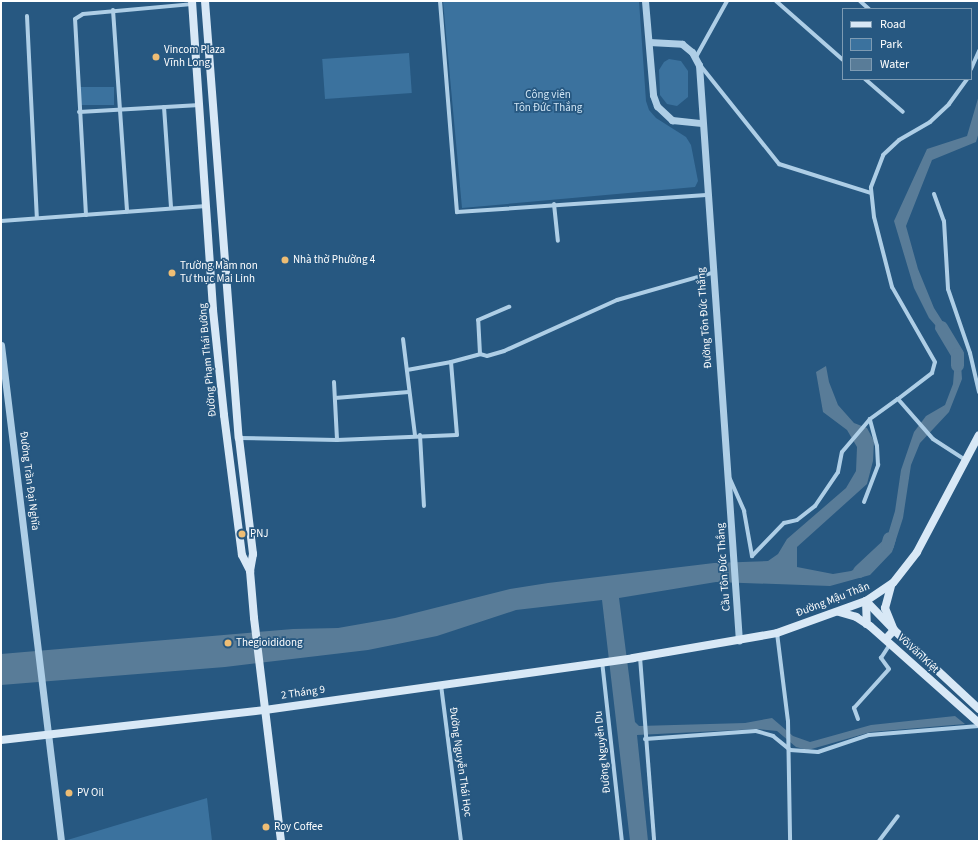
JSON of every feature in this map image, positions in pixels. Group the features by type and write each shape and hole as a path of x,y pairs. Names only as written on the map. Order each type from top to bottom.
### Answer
{"main road":[{"name":"Đường Phạm Thái Bường","path":"205,1 216,164 239,438 253,554 250,571 254,618 282,841"},
{"name":"Đường Phạm Thái Bường","path":"192,3 213,310 227,439 242,555 250,571"},
{"path":"204,165 216,164"},
{"name":"Đường Mậu Thân","path":"604,661 636,658 739,641 777,633 866,601 891,584 917,552 979,435"},
{"path":"227,439 239,438"},
{"name":"Võ Văn Kiệt","path":"891,584 885,608 894,630 979,709"},
{"path":"866,601 867,624"},
{"path":"866,601 894,630 888,641"},
{"name":"Võ Văn Kiệt","path":"836,611 846,613 867,624 888,641 979,725"},
{"name":"2 Tháng 9","path":"1,740 265,710 604,661"}],"street":[{"path":"440,1 457,212 554,204 706,195"},
{"path":"645,1 653,95 658,106 672,120 702,123"},
{"path":"697,60 727,1"},
{"path":"776,1 842,59"},
{"path":"860,1 868,8"},
{"path":"86,215 75,21 81,14 192,3"},
{"path":"113,10 127,212"},
{"path":"27,16 37,218"},
{"path":"648,42 682,44 697,60 779,164 871,193"},
{"path":"972,67 979,51"},
{"name":"Đường Tôn Đức Thắng","path":"697,60 731,512"},
{"path":"866,80 903,112"},
{"path":"728,476 744,511 752,556 784,523 797,520 815,506 838,472 842,452 870,419 932,373 935,362 892,287 874,217 871,193 883,154 899,140 930,122 949,104 966,80"},
{"path":"79,112 200,105"},
{"path":"164,107 171,208"},
{"path":"934,194 944,221 948,289 970,353 979,392"},
{"path":"554,204 558,241"},
{"path":"1,221 207,206"},
{"path":"407,370 451,362 480,354 487,356 504,351 617,300 712,273"},
{"path":"480,354 478,320 509,307"},
{"path":"403,339 415,435"},
{"name":"Đường Trần Đại Nghĩa","path":"1,345 35,618 46,735 61,841"},
{"path":"239,438 337,440 457,434 451,362"},
{"path":"334,382 337,440"},
{"path":"335,398 409,392"},
{"path":"898,399 933,439 965,460"},
{"path":"864,502 878,465 877,446 870,419"},
{"path":"420,435 424,506"},
{"name":"Cầu Tôn Đức Thắng","path":"731,512 739,620 739,641"},
{"path":"777,633 790,748 790,841"},
{"path":"858,719 854,708 889,669 881,658 888,641"},
{"path":"636,658 643,707 654,841"},
{"name":"Đường Nguyễn Du","path":"604,661 622,841"},
{"name":"Đường Nguyễn Thái Học","path":"440,684 461,841"},
{"path":"645,739 756,731 773,736 790,748 818,752 869,735 979,725"},
{"path":"879,841 898,816"}],"green space":[{"name":"Công viên Tôn Đức Thắng","path":"443,1 639,1 646,101 649,110 656,118 686,137 691,145 698,181 695,187 462,208"},
{"path":"409,53 412,93 325,99 322,59"},
{"path":"669,59 681,61 688,71 688,97 677,106 667,104 660,95 659,70 664,62"},
{"path":"80,87 114,87 114,105 80,105"},
{"path":"207,798 212,841 64,841"}],"water":[{"path":"979,95 979,132 976,142 932,160 906,226 918,269 934,308 960,349 962,379 949,412 920,443 911,465 903,518 892,552 870,575 830,586 716,582 619,598 635,722 639,726 745,723 772,718 793,736 810,742 871,725 955,716 965,724 871,732 808,750 796,747 777,731 758,729 637,735 648,841 630,841 602,600 516,610 437,636 368,650 225,667 1,685 1,654 293,629 338,628 395,618 510,589 548,583 714,563 768,561 778,554 787,539 846,488 856,471 857,447 847,430 823,412 816,372 826,366 829,382 838,405 854,423 867,428 874,441 873,461 867,484 797,547 797,567 833,574 851,571 861,566 878,555 886,541 895,511 901,470 914,432 926,416 945,405 953,384 955,350 929,318 914,288 894,221 927,149 967,136"}],"waterway":[{"path":"941,327 957,354 957,365"},
{"path":"859,571 887,545 889,538"}],"place":[{"name":"Vincom Plaza Vĩnh Long","path":"156,57"},
{"name":"Nhà thờ Phường 4","path":"285,260"},
{"name":"Trường Mầm non Tư thục Mai Linh","path":"172,273"},
{"name":"PNJ","path":"242,534"},
{"name":"Thegioididong","path":"228,643"},
{"name":"PV Oil","path":"69,793"},
{"name":"Roy Coffee","path":"266,827"}]}
